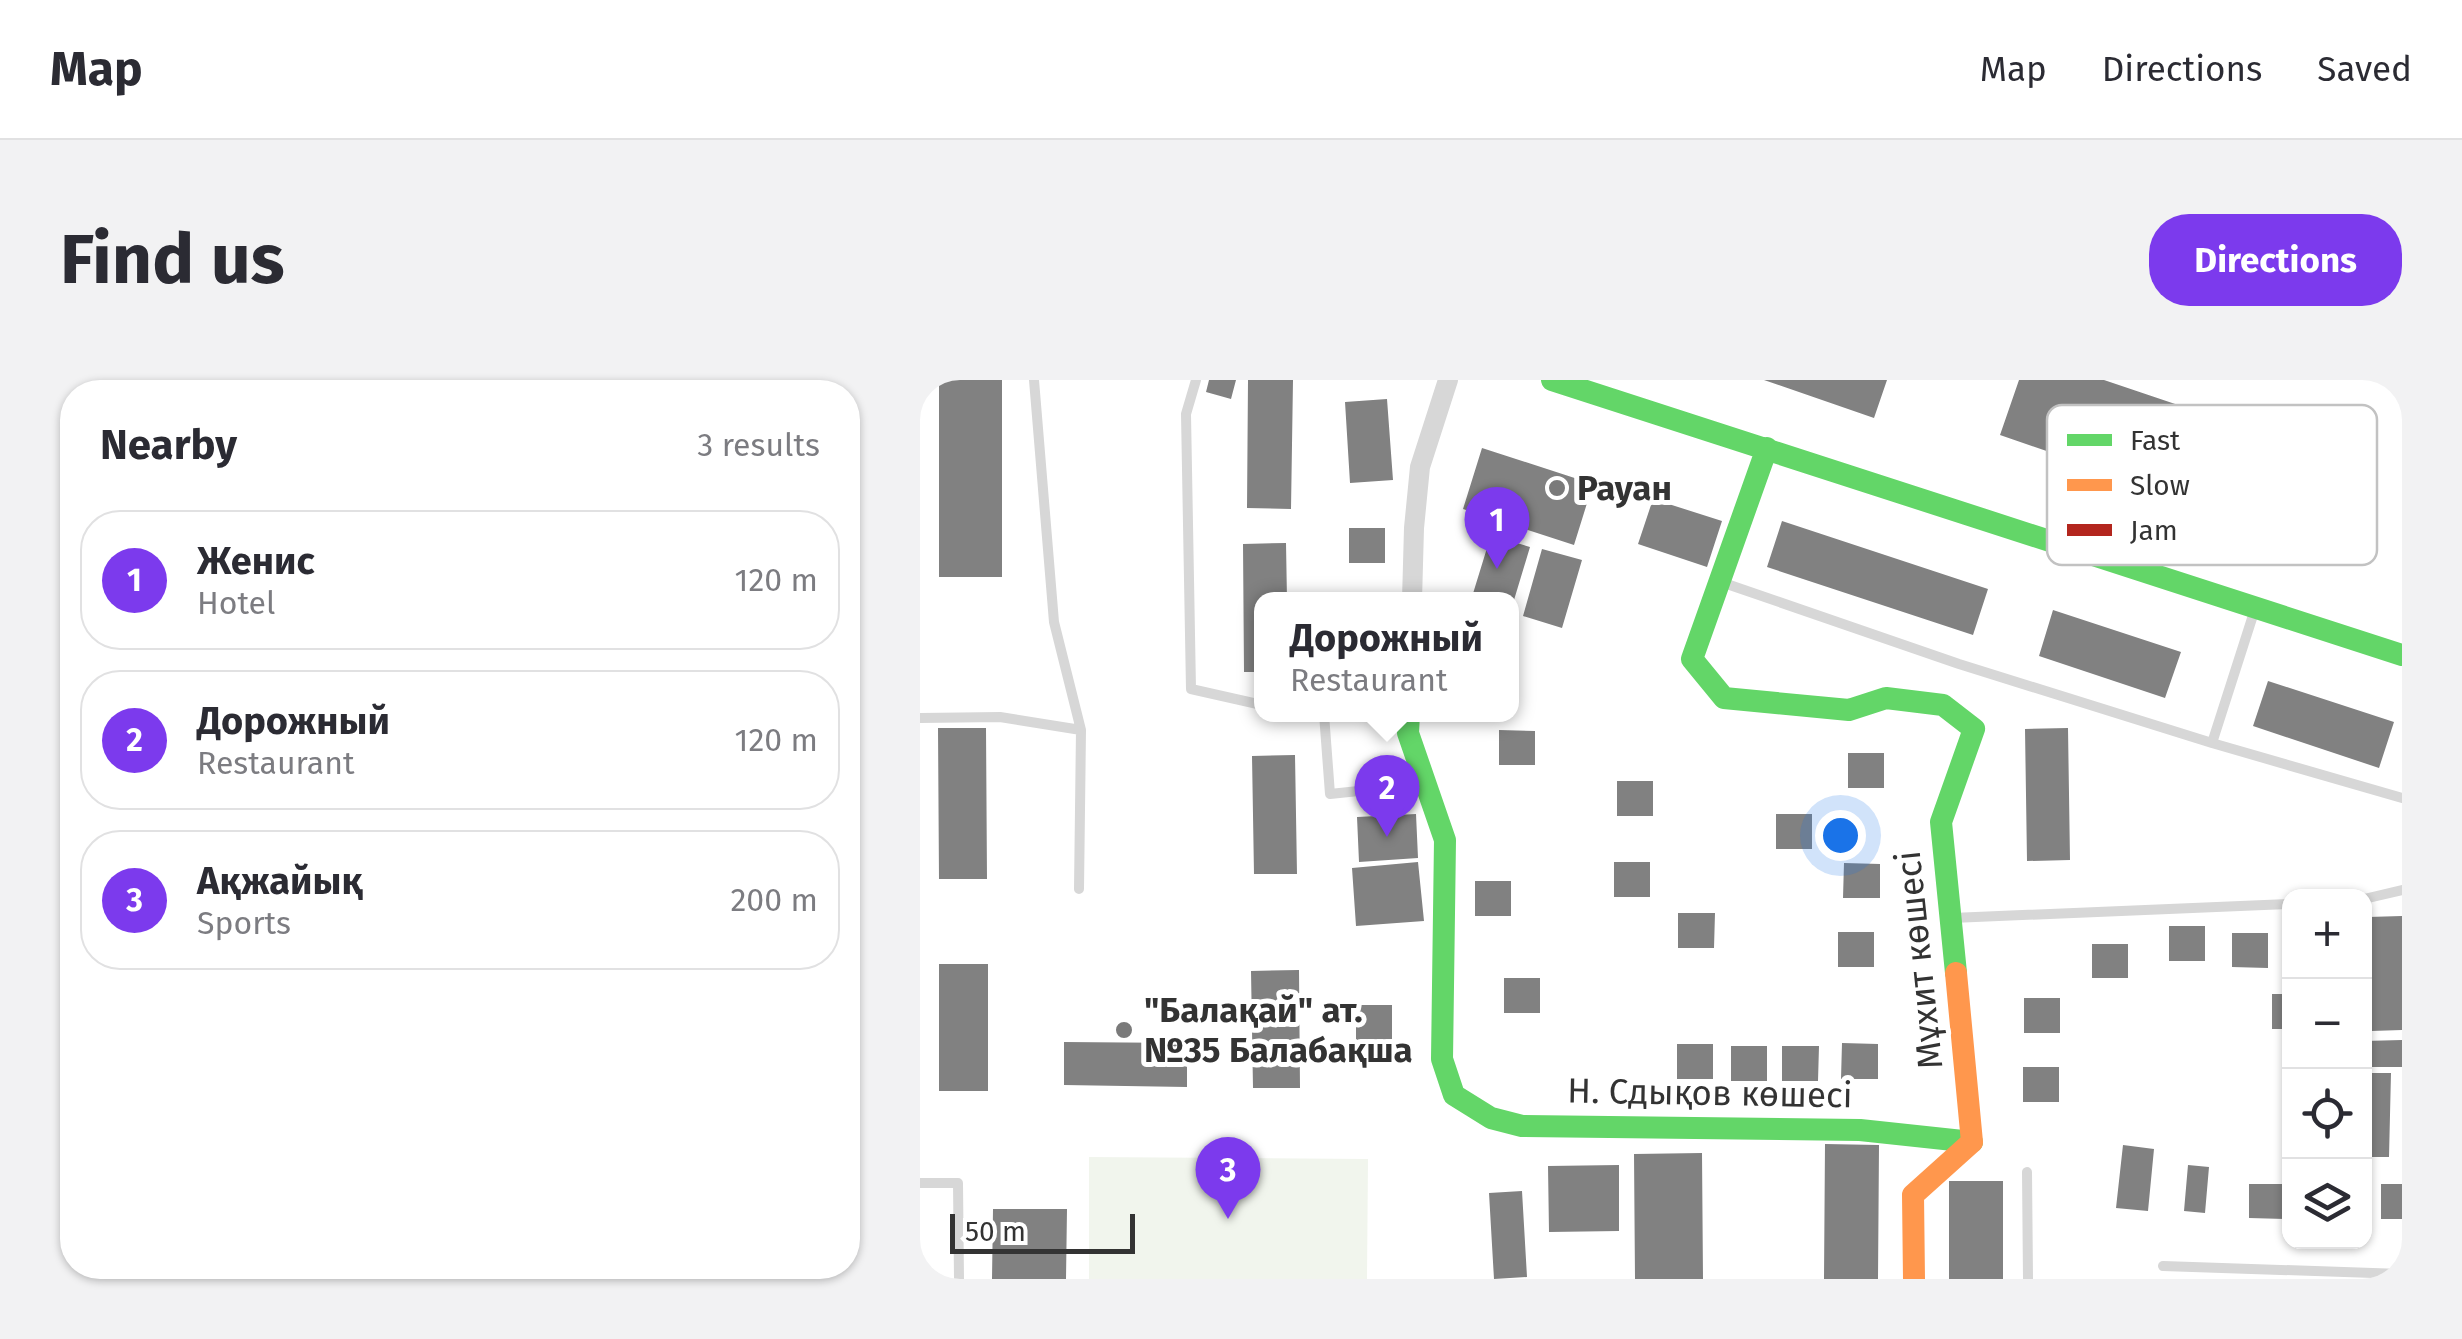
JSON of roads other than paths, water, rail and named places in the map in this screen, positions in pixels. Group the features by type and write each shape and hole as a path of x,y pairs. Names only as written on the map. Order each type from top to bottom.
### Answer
{"street":[{"path":"1412,592 1420,467 1448,380"},
{"path":"1560,381 2047,540"},
{"name":"Мұхит көшесі","path":"1767,448 1692,659 1724,698 1849,710 1886,698 1943,705 1974,730 1941,822 1972,1142"},
{"path":"2124,565 2402,655"},
{"path":"1409,722 1408,733 1426,784"},
{"name":"Н. Сдықов көшесі","path":"1426,784 1445,840 1442,1060 1454,1095 1491,1118 1522,1126 1860,1130 1972,1142"},
{"path":"1914,1279 1914,1195 1972,1142"}],"lane":[{"path":"1034,380 1054,622 1082,730 1080,890"},
{"path":"1196,380 1186,414 1191,689 1254,704"},
{"path":"1720,581 1959,664 2212,744 2402,798"},
{"path":"2212,744 2255,608"},
{"path":"920,718 1000,717 1082,730"},
{"path":"1325,722 1330,794 1426,784"},
{"path":"2372,897 2402,890"},
{"path":"1952,918 2282,904"},
{"path":"2028,1172 2028,1279"},
{"path":"920,1183 958,1183 958,1279"},
{"path":"2163,1266 2402,1274"}],"place":[{"name":"Рауан","path":"1557,488"},
{"name":"Женис","path":"1497,569"},
{"name":"Дорожный","path":"1387,837"},
{"name":"\"Балақай\" ат. №35 Балабақша","path":"1124,1030"},
{"name":"Ақжайық","path":"1228,1219"}]}
